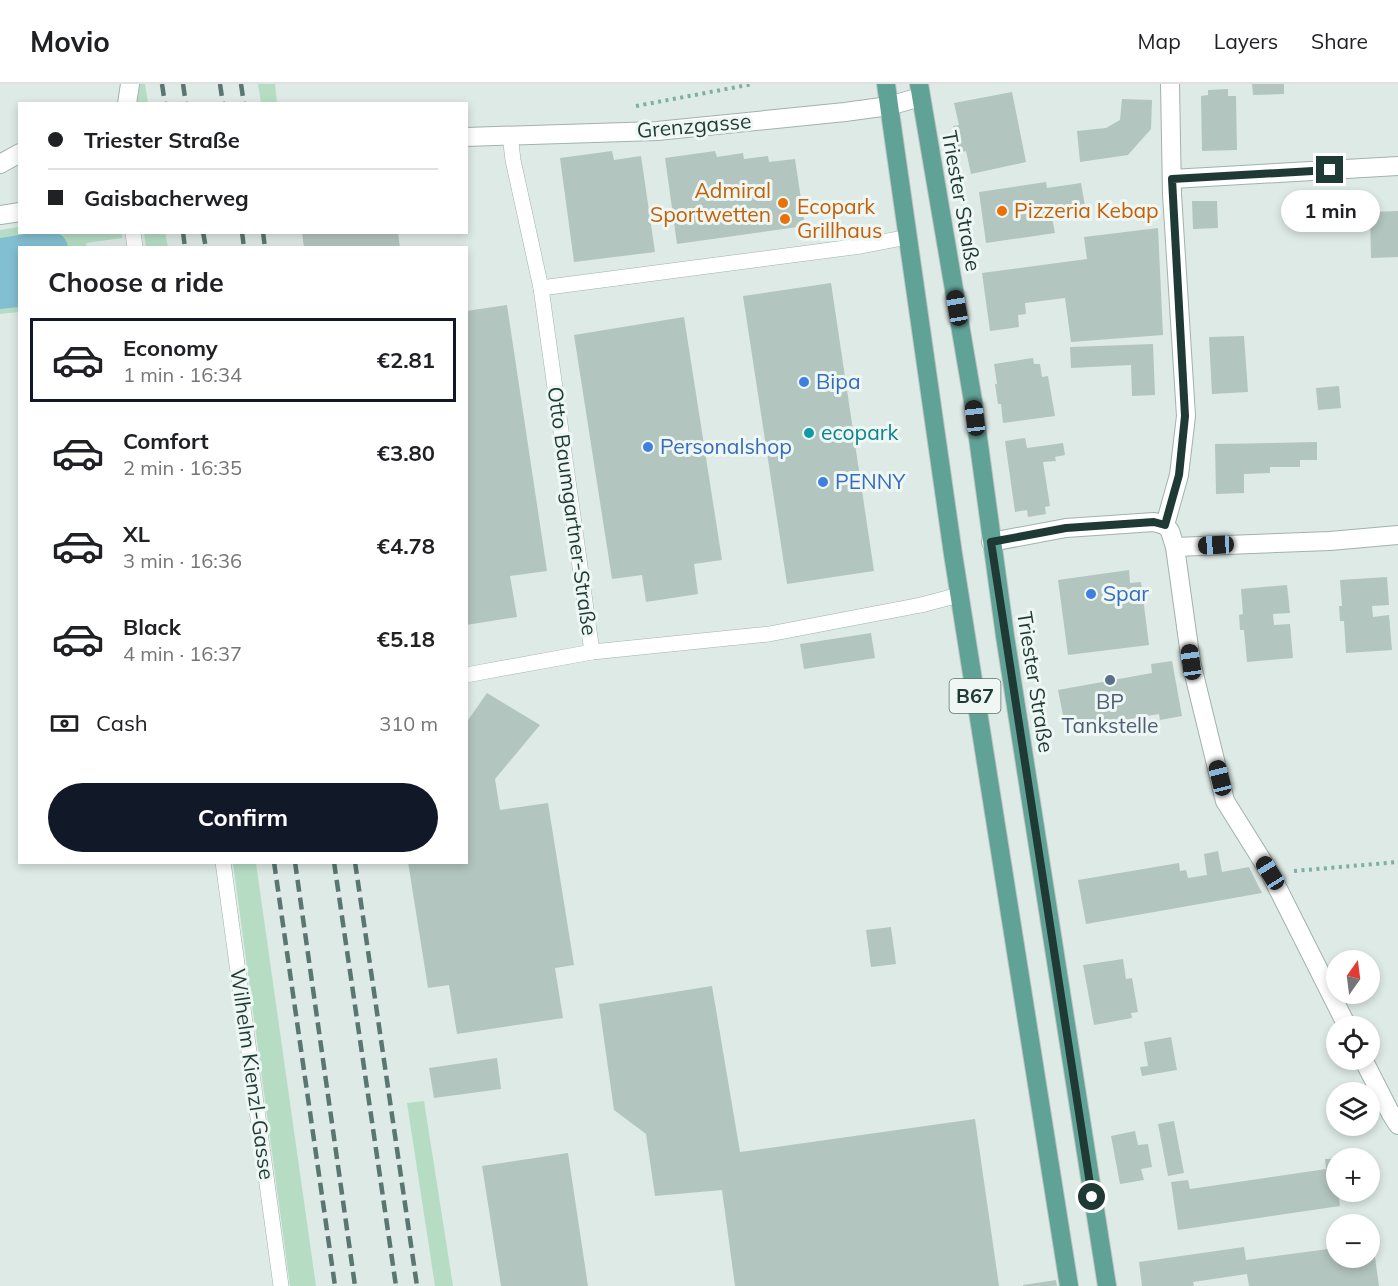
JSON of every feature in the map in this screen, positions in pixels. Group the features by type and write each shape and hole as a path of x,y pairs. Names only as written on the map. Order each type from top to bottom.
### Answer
{"main road":[{"name":"B67","path":"886,84 959,595 1069,1286"},
{"name":"Triester Straße","path":"920,91 973,401 991,542 1107,1286"}],"street":[{"path":"127,102 130,84"},
{"path":"1165,525 1179,475 1185,416 1172,179 1170,84"},
{"name":"Grenzgasse","path":"468,136 657,131 889,106 920,91"},
{"path":"0,164 18,154"},
{"path":"1172,179 1398,166"},
{"path":"0,215 18,212"},
{"path":"991,542 1066,528 1154,522 1165,525 1170,531 1175,547 1191,662 1225,801 1270,873 1342,1016"},
{"path":"1175,547 1330,541 1398,535"},
{"path":"1368,1070 1390,1114 1398,1125"}],"lane":[{"name":"Otto Baumgartner-Straße","path":"510,135 513,160 541,288 592,651 769,634 921,605 959,595"},
{"path":"541,288 861,246 908,237"},
{"path":"468,675 592,651"},
{"name":"Wilhelm Kienzl-Gasse","path":"224,864 281,1286"}],"path":[{"path":"635,106 753,84"},
{"path":"1270,873 1398,862"}],"green space":[{"path":"140,84 145,84 148,102 137,102"},
{"path":"258,84 275,84 277,102 261,102"},
{"path":"18,227 18,234 122,234 122,238 86,243 87,246 18,246 18,312 0,314 0,230"},
{"path":"144,234 165,234 168,246 146,246"},
{"path":"233,864 256,864 316,1286 290,1286"},
{"path":"424,1101 453,1286 435,1286 407,1103"}],"water":[{"path":"26,234 58,234 64,238 68,246 18,246 18,307 0,309 0,238"}],"building":[{"path":"1252,84 1284,84 1284,94 1253,95"},
{"path":"1228,89 1228,96 1236,96 1237,150 1202,151 1201,96 1208,95 1208,90"},
{"path":"1012,92 1026,162 971,174 966,151 959,153 953,126 959,125 954,103"},
{"path":"1122,99 1152,100 1151,129 1128,155 1080,162 1077,131 1106,128 1120,120"},
{"path":"612,151 614,160 641,156 655,252 574,262 560,158"},
{"path":"715,151 717,157 743,153 744,159 768,156 769,162 795,159 805,226 677,244 665,158"},
{"path":"1046,182 1047,188 1081,183 1086,212 1052,217 1055,233 986,243 979,192"},
{"path":"1192,201 1217,201 1218,228 1193,229"},
{"path":"1398,211 1398,257 1371,258 1370,212"},
{"path":"1158,228 1163,335 1071,342 1065,298 1025,303 1026,314 1018,315 1019,327 990,331 982,273 1087,259 1084,237"},
{"path":"302,234 398,234 400,246 304,246"},
{"name":"ecopark","path":"831,283 874,571 787,584 743,296"},
{"path":"507,305 547,571 510,576 517,617 468,625 468,311"},
{"name":"Personalshop","path":"684,317 722,560 694,564 698,594 646,602 642,575 612,579 574,335"},
{"path":"1244,336 1248,392 1212,394 1209,337"},
{"path":"1153,344 1155,395 1132,396 1131,365 1071,368 1070,347"},
{"path":"1033,358 1034,364 1040,364 1042,377 1048,376 1055,416 1003,423 1001,404 998,404 994,364"},
{"path":"1339,386 1341,408 1318,410 1316,388"},
{"path":"1025,438 1027,448 1063,443 1065,455 1055,457 1056,461 1043,462 1050,506 1045,507 1046,514 1028,517 1027,510 1015,512 1005,441"},
{"path":"1317,442 1317,460 1300,460 1300,467 1270,467 1270,473 1244,474 1244,493 1216,494 1215,444"},
{"name":"BP Tankstelle","path":"1129,570 1130,583 1141,582 1149,645 1068,655 1058,580"},
{"path":"1387,577 1389,605 1372,606 1373,617 1389,615 1392,650 1346,653 1344,621 1340,621 1339,606 1342,606 1340,580"},
{"path":"1287,585 1290,613 1273,614 1274,625 1290,624 1293,658 1247,662 1244,630 1240,630 1239,615 1243,614 1241,589"},
{"path":"871,633 875,658 804,669 800,644"},
{"path":"1172,661 1182,716 1160,720 1159,714 1066,730 1058,690 1152,673 1151,664"},
{"path":"487,693 540,725 495,779 500,810 548,803 574,965 555,968 563,1018 457,1034 449,985 428,988 408,864 468,864 468,720"},
{"path":"1218,851 1222,872 1249,867 1262,893 1086,924 1078,880 1179,863 1180,871 1186,870 1188,878 1207,875 1204,854"},
{"path":"891,927 896,964 871,967 866,930"},
{"path":"1123,959 1126,979 1132,978 1138,1012 1131,1013 1132,1018 1094,1025 1083,965"},
{"path":"712,986 740,1152 975,1119 999,1286 735,1286 722,1190 655,1196 646,1134 614,1110 599,1004"},
{"path":"1171,1037 1177,1070 1142,1076 1140,1067 1148,1066 1144,1042"},
{"path":"497,1058 501,1089 434,1098 429,1068"},
{"path":"1174,1121 1184,1173 1168,1176 1158,1124"},
{"path":"1135,1131 1138,1145 1148,1144 1152,1167 1141,1169 1144,1180 1120,1184 1111,1136"},
{"path":"568,1153 588,1286 501,1286 482,1166"},
{"path":"1326,1169 1326,1202 1339,1202 1340,1206 1178,1230 1171,1182 1188,1180 1190,1189"},
{"path":"1244,1247 1246,1260 1326,1249 1326,1268 1376,1268 1379,1286 1249,1286 1247,1274 1193,1282 1194,1286 1142,1286 1139,1262"},
{"path":"1056,1280 1057,1286 1023,1286 1023,1285"}],"railway":[{"path":"162,84 165,102"},
{"path":"183,84 186,102"},
{"path":"220,84 223,102"},
{"path":"241,84 244,102"},
{"path":"183,234 185,246"},
{"path":"203,234 206,246"},
{"path":"242,234 244,246"},
{"path":"263,234 265,246"},
{"path":"274,864 335,1286"},
{"path":"295,864 355,1286"},
{"path":"334,864 396,1286"},
{"path":"355,864 417,1286"}],"place":[{"name":"Admiral Sportwetten","path":"783,203"},
{"name":"Pizzeria Kebap","path":"1002,211"},
{"name":"Ecopark Grillhaus","path":"785,219"},
{"name":"Bipa","path":"804,382"},
{"name":"ecopark","path":"809,433"},
{"name":"Personalshop","path":"648,447"},
{"name":"PENNY","path":"823,482"},
{"name":"Spar","path":"1091,594"},
{"name":"BP Tankstelle","path":"1110,680"}],"route":[{"path":"1092,1197 991,542 1066,528 1154,522 1165,525 1179,475 1185,416 1172,179 1330,170"}]}
